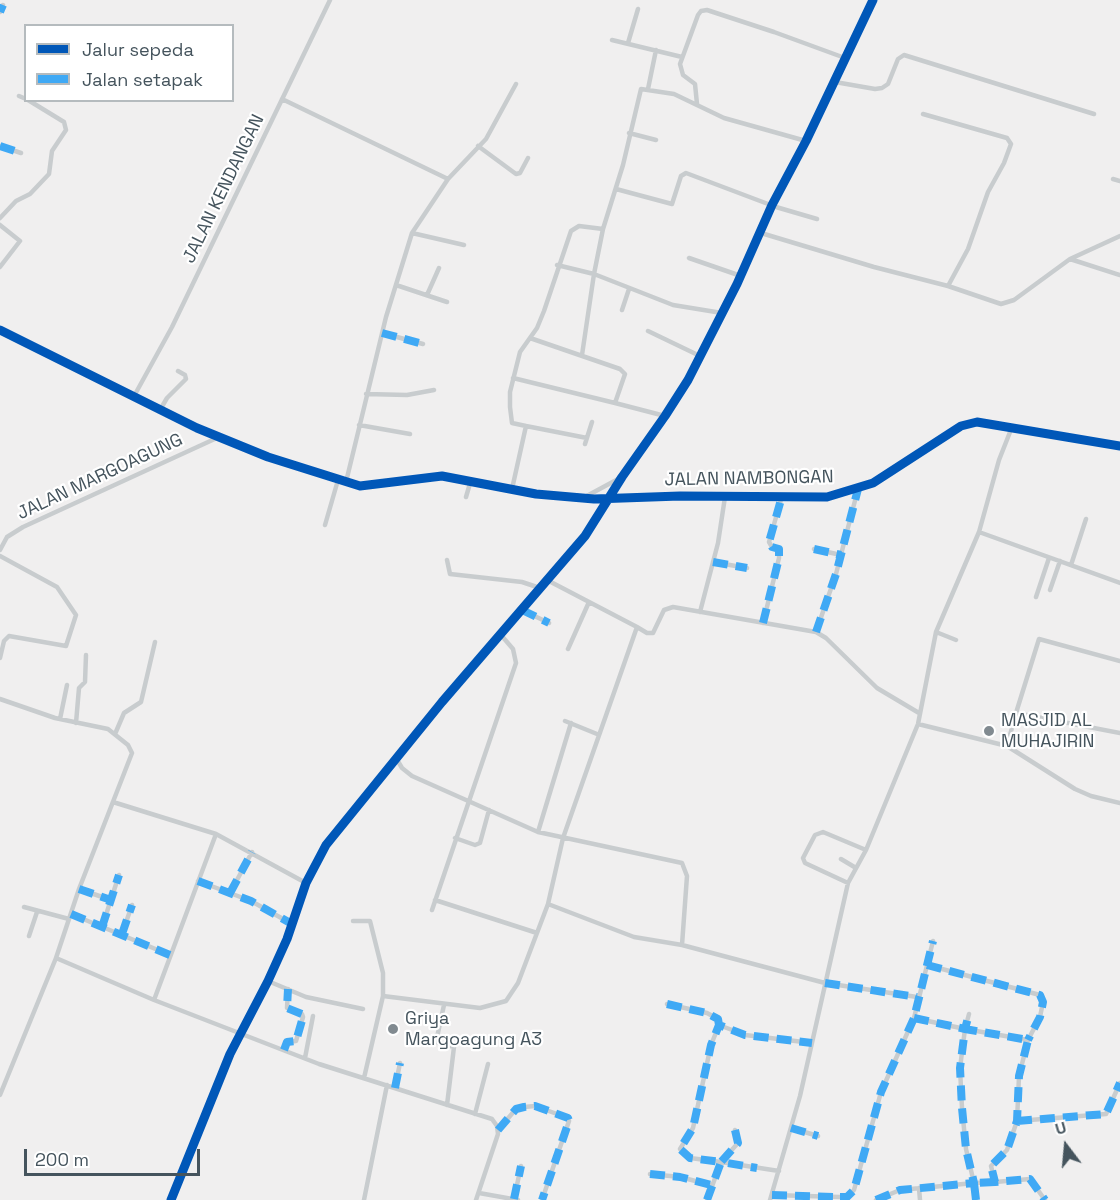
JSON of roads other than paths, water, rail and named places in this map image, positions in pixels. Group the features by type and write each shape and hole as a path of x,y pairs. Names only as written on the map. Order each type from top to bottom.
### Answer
{"street":[{"name":"JALAN KENDANGAN","path":"133,398 172,327 330,0"},
{"path":"171,1200 242,1033 268,981 306,883 326,845 396,762 442,702 585,536 621,477 665,416 700,356 741,276 772,205 807,141 873,0"},
{"path":"0,12 3,5"},
{"path":"628,43 638,9"},
{"path":"698,104 693,81 681,71 682,57 698,15 707,10 845,58"},
{"path":"612,40 682,57"},
{"path":"648,89 656,51"},
{"path":"834,82 875,89 882,88 888,84 898,59 904,55 1094,114"},
{"path":"346,482 366,393 412,233 448,179 486,138 516,84"},
{"path":"582,355 603,229 641,88 674,94 724,118 807,141"},
{"path":"20,96 24,98"},
{"path":"282,99 448,179"},
{"path":"0,218 16,201 30,194 49,174 52,152 66,130 64,122 30,102"},
{"path":"923,114 1007,138 1011,144 985,201 968,249 948,286"},
{"path":"629,133 656,140"},
{"path":"0,146 21,153"},
{"path":"478,146 516,174 520,173 528,158"},
{"path":"615,189 672,204 681,176 686,173 817,219"},
{"path":"1113,179 1120,181"},
{"path":"0,225 20,241 0,267"},
{"path":"592,422 586,441 512,423 510,400 520,352 544,311 557,265 573,228 587,226 603,229"},
{"path":"412,233 464,245"},
{"path":"761,234 948,286 1001,304 1008,303 1070,259 1120,236"},
{"path":"689,258 741,276"},
{"path":"1070,259 1120,275"},
{"path":"557,265 594,274 629,290 673,305 722,313"},
{"path":"427,295 439,268"},
{"path":"396,285 447,302"},
{"path":"622,310 629,290"},
{"name":"JALAN NAMBONGAN","path":"0,330 133,398 219,437 268,457 338,480 372,485 427,476 471,480 512,489 583,498 827,497 858,489 886,476 961,426 986,422 1120,446"},
{"path":"648,331 700,356"},
{"path":"382,333 423,344"},
{"path":"530,338 625,372 615,403"},
{"path":"160,410 167,398 186,379 186,375 178,371"},
{"path":"513,378 665,416"},
{"path":"366,393 407,395 434,390"},
{"path":"359,424 410,434"},
{"path":"512,489 526,426"},
{"path":"933,941 917,997 914,1018 881,1092 854,1190 841,1199 771,1197 812,1043 848,883 866,850 918,724 936,632 979,532 999,460 1012,427"},
{"name":"JALAN MARGOAGUNG","path":"0,550 6,539 23,527 219,437"},
{"path":"583,498 621,477"},
{"path":"325,525 338,480"},
{"path":"466,497 471,480"},
{"path":"816,632 841,555 858,489"},
{"path":"700,612 714,562 726,496"},
{"path":"763,623 779,558 779,549 772,547 770,542 782,496"},
{"path":"1071,565 1086,519"},
{"path":"979,532 1120,583"},
{"path":"813,549 841,555"},
{"path":"0,556 57,587 76,615 66,646 9,636 4,641 0,658"},
{"path":"1036,597 1050,558"},
{"path":"447,560 450,574 522,582 540,588"},
{"path":"1050,590 1060,561"},
{"path":"714,562 747,568"},
{"path":"547,580 647,633 653,633 664,610 669,607 816,632 826,638 877,688 919,712"},
{"path":"568,649 589,602"},
{"path":"522,610 549,623"},
{"path":"383,996 480,1008 493,1006 511,997 548,904 563,838 597,734 637,627"},
{"path":"936,632 956,640"},
{"path":"432,910 516,663 513,649 501,635"},
{"path":"1007,746 1039,639 1120,661"},
{"path":"115,734 124,713 141,702 155,642"},
{"path":"76,723 79,688 85,684 86,655"},
{"path":"60,719 67,685"},
{"path":"0,699 60,719 103,727 131,748 132,758 79,889 56,958 0,1095"},
{"path":"1016,713 1120,733"},
{"path":"565,721 597,734"},
{"path":"538,832 571,723"},
{"path":"918,724 1007,746 1075,789 1091,796 1120,803"},
{"path":"396,762 412,776 538,832 682,863 687,876 682,945"},
{"path":"113,802 216,834 306,883"},
{"path":"455,838 475,844 480,843 489,810"},
{"path":"848,883 805,863 803,858 815,834 823,832 866,850"},
{"path":"154,1000 216,834"},
{"path":"230,893 252,852"},
{"path":"841,859 856,868"},
{"path":"102,927 119,875"},
{"path":"198,881 251,901 292,924"},
{"path":"79,889 111,900"},
{"path":"435,900 537,933"},
{"path":"548,904 634,937 682,945 825,982 917,997"},
{"path":"122,934 132,905"},
{"path":"24,907 37,912 70,916 122,934 170,955"},
{"path":"29,936 37,912"},
{"path":"353,921 368,920 372,926 383,967 383,996 364,1078"},
{"path":"56,958 154,1000 304,1058 492,1119 498,1130"},
{"path":"927,965 1040,995 1043,1002 1040,1017 1028,1040 1019,1076 1017,1121 1008,1150 992,1164 995,1182"},
{"path":"268,981 315,999 363,1009"},
{"path":"284,1050 287,1042 296,1041 303,1017 302,1014 287,1008 288,989"},
{"path":"667,1004 707,1013 718,1019 719,1025 711,1045 693,1128 680,1149 690,1158 779,1171"},
{"path":"436,1042 444,1005"},
{"path":"969,1014 960,1068 966,1149 976,1200"},
{"path":"304,1058 313,1016"},
{"path":"914,1018 1028,1040"},
{"path":"719,1025 745,1035 812,1043"},
{"path":"417,1040 454,1047 447,1105"},
{"path":"394,1088 400,1063"},
{"path":"475,1114 488,1064"},
{"path":"1017,1121 1106,1114 1110,1110 1120,1083"},
{"path":"364,1200 387,1085"},
{"path":"476,1200 498,1130 516,1109 535,1106 568,1118 569,1121 542,1200"},
{"path":"791,1128 818,1136"},
{"path":"707,1200 721,1161 738,1143 735,1130"},
{"path":"479,1193 516,1200 521,1166"},
{"path":"650,1174 680,1177 711,1185"},
{"path":"876,1200 891,1192 919,1188 1029,1179 1045,1200"},
{"path":"919,1188 920,1200"}],"place":[{"name":"MASJID AL MUHAJIRIN","path":"989,731"},
{"name":"Griya Margoagung A3","path":"393,1029"}]}
